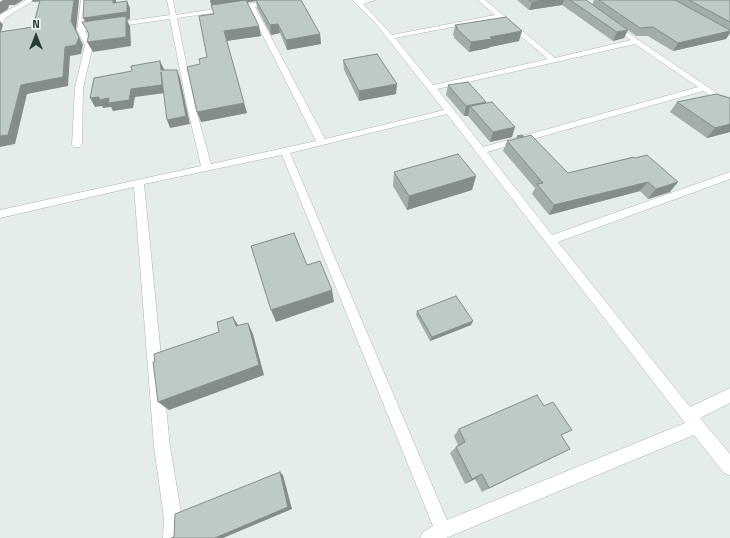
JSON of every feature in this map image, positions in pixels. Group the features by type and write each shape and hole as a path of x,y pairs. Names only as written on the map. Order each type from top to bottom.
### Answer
{"street":[{"path":"0,23 2,17 31,0"},
{"path":"77,145 79,88 88,45 82,30 84,0"},
{"path":"170,0 189,98 206,168"},
{"path":"82,30 282,0"},
{"path":"356,1 372,0"},
{"path":"481,0 553,60"},
{"path":"356,1 390,37 432,88 692,421 730,467"},
{"path":"254,4 322,142"},
{"path":"390,37 500,16"},
{"path":"608,21 730,106"},
{"path":"432,88 638,41"},
{"path":"479,150 705,88"},
{"path":"0,214 322,142 449,111"},
{"path":"285,150 436,534 692,421 730,395"},
{"path":"550,240 730,175"},
{"path":"139,182 162,447 173,518 172,538"}],"building":[{"path":"40,0 74,0 71,21 79,37 76,45 65,47 63,77 21,85 8,135 0,136 0,32 33,27"},
{"path":"84,0 113,0 113,3 127,1 127,12 83,18"},
{"path":"246,0 259,26 224,31 244,103 197,112 187,67 200,64 199,59 207,57 199,16 214,14 211,5"},
{"path":"256,0 301,0 320,34 286,40 278,24 270,25"},
{"path":"529,0 543,0 532,2"},
{"path":"570,0 586,0 628,30 617,32"},
{"path":"599,0 675,0 730,31 678,43 653,27 640,28"},
{"path":"689,0 730,0 730,22"},
{"path":"126,16 126,37 87,42 89,34 82,22"},
{"path":"506,17 522,31 490,37 492,39 471,42 456,28 458,28 455,25"},
{"path":"377,54 397,84 359,91 343,60"},
{"path":"160,61 161,70 177,70 186,116 167,120 161,72 162,85 131,89 129,100 108,103 109,98 99,100 99,97 90,98 94,78 132,71 131,66"},
{"path":"468,82 486,102 466,106 448,85"},
{"path":"716,94 730,98 730,124 715,128 677,102"},
{"path":"492,102 515,127 493,132 470,106"},
{"path":"522,135 524,137 531,135 568,173 647,155 678,182 656,189 648,182 554,205 537,184 543,183 507,141 523,137 517,136"},
{"path":"458,154 476,176 409,196 394,172"},
{"path":"294,233 307,265 320,261 332,290 271,310 251,246"},
{"path":"456,296 473,321 432,337 417,311"},
{"path":"233,317 236,326 248,323 259,365 158,402 153,362 155,362 154,354 219,332 217,322"},
{"path":"537,395 544,406 553,402 572,430 561,435 570,449 489,488 482,474 472,479 456,447 465,442 459,429"},
{"path":"280,472 288,507 215,538 171,538 174,537 175,514"}]}
